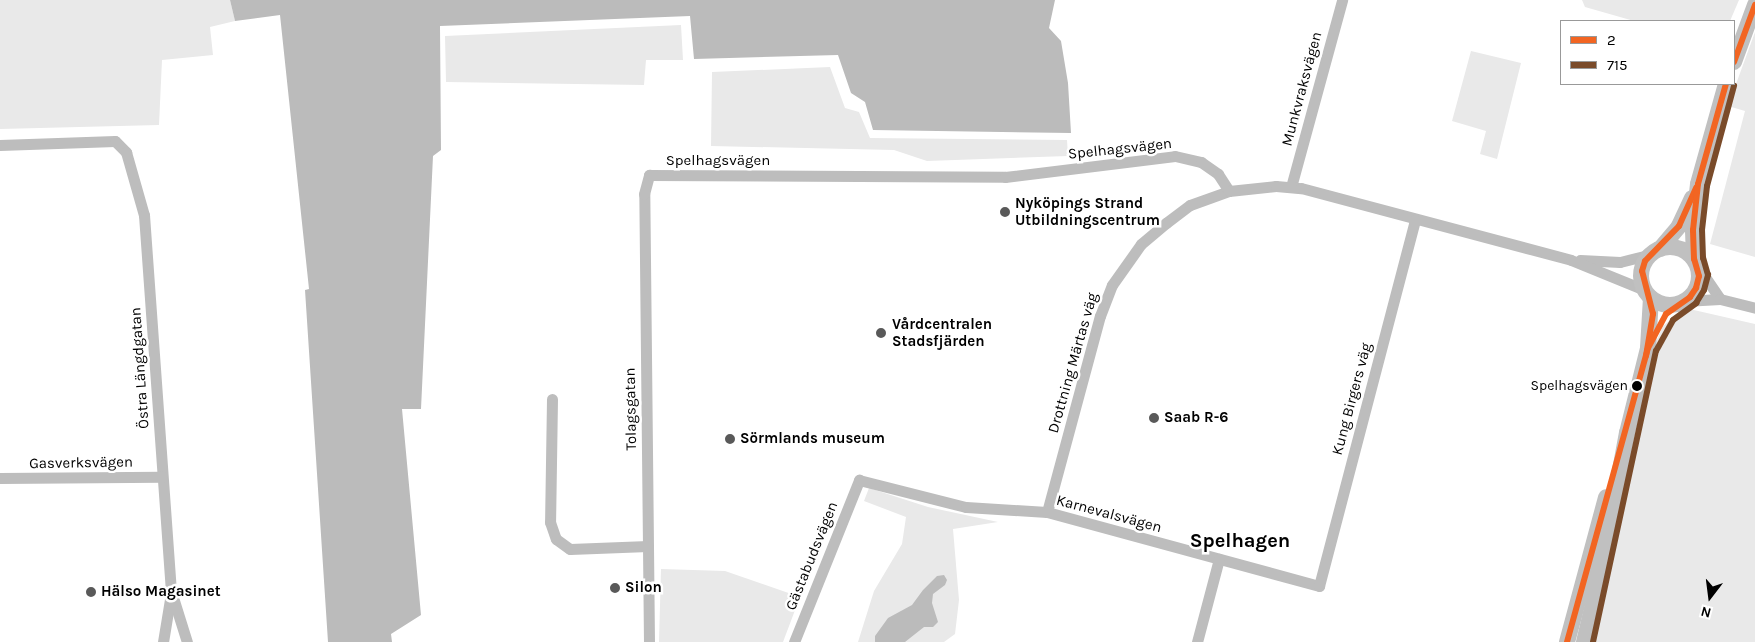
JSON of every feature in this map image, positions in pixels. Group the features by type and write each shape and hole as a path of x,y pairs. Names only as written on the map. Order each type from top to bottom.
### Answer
{"main road":[{"path":"1735,59 1755,5"},
{"path":"1584,642 1603,562 1627,433 1648,348 1648,294 1642,271 1656,251 1679,226 1698,184 1726,85"},
{"path":"1648,348 1666,314 1696,288 1693,230 1698,184"},
{"path":"1656,251 1680,249 1695,262"},
{"path":"1648,294 1660,303 1682,302"},
{"path":"1567,642 1598,521 1627,433"}],"street":[{"name":"Munkvraksvägen","path":"1291,187 1342,0"},
{"name":"Östra Längdgatan","path":"0,145 115,141 122,145 144,215 171,591 187,642"},
{"name":"Spelhagsvägen","path":"649,175 1005,177 1174,156 1200,162 1218,174 1229,191"},
{"name":"Tolagsgatan","path":"649,175 644,194 649,642"},
{"path":"1229,191 1291,187 1571,260 1648,294"},
{"name":"Drottning Märtas väg","path":"1047,512 1100,316 1112,285 1141,244 1166,222 1190,205 1229,191"},
{"name":"Kung Birgers väg","path":"1318,586 1415,220"},
{"path":"1571,260 1620,262 1656,251"},
{"path":"1695,262 1720,299"},
{"path":"1682,302 1720,299 1755,308"},
{"path":"552,399 550,522 556,539 570,549 648,546"},
{"name":"Gasverksvägen","path":"0,478 162,476"},
{"name":"Karnevalsvägen","path":"859,480 966,507 1047,512 1318,586"},
{"name":"Gästabudsvägen","path":"794,642 859,480"},
{"path":"1197,642 1219,559"},
{"name":"Östra Längdgatan","path":"163,642 171,591"}],"shaded area":[{"path":"0,0 230,0 235,21 210,27 213,55 162,60 159,125 0,129"},
{"path":"230,0 1055,0 1049,28 1061,41 1068,83 1071,133 873,130 865,102 851,93 838,55 694,59 690,16 440,26 441,150 433,156 421,409 402,409 421,615 391,634 392,642 328,642 305,290 309,289 280,15 235,21"},
{"path":"1582,0 1739,0 1730,20 1630,20 1585,7"},
{"path":"681,25 683,60 646,60 644,85 446,82 445,36"},
{"path":"1755,32 1755,257 1710,244 1745,111 1728,106"},
{"path":"1471,51 1521,63 1497,159 1480,154 1486,131 1452,121"},
{"path":"830,67 845,108 859,112 870,138 1067,140 1068,156 927,161 894,150 711,146 712,72"},
{"path":"1685,308 1755,324 1755,642 1589,642 1654,346 1663,326"},
{"path":"869,488 928,507 998,522 953,529 959,600 955,634 944,642 858,642 874,591 902,544 906,517 864,501"},
{"path":"661,569 725,571 800,597 783,642 659,642"},
{"path":"944,575 947,580 945,585 933,594 932,603 938,622 933,627 924,627 905,642 875,642 875,636 888,618 912,605 937,576"}],"transit line":[{"name":"2","path":"1735,59 1755,5"},
{"name":"2","path":"1567,642 1648,348 1666,314 1690,297 1696,288 1699,276 1694,259 1693,230 1698,184 1726,85"},
{"name":"715","path":"1593,642 1656,351 1673,320 1696,303 1704,290 1708,275 1703,258 1702,230 1707,186 1734,86"},
{"name":"2","path":"1646,356 1653,314 1642,271 1645,261 1679,226 1696,188"}],"place":[{"name":"Nyköpings Strand Utbildningscentrum","path":"1005,212"},
{"name":"Vårdcentralen Stadsfjärden","path":"881,333"},
{"name":"Spelhagsvägen","path":"1637,386"},
{"name":"Saab R-6","path":"1154,418"},
{"name":"Sörmlands museum","path":"730,439"},
{"name":"Silon","path":"615,588"},
{"name":"Hälso Magasinet","path":"91,592"}],"district":[{"name":"Spelhagen","path":"1240,540"}]}
